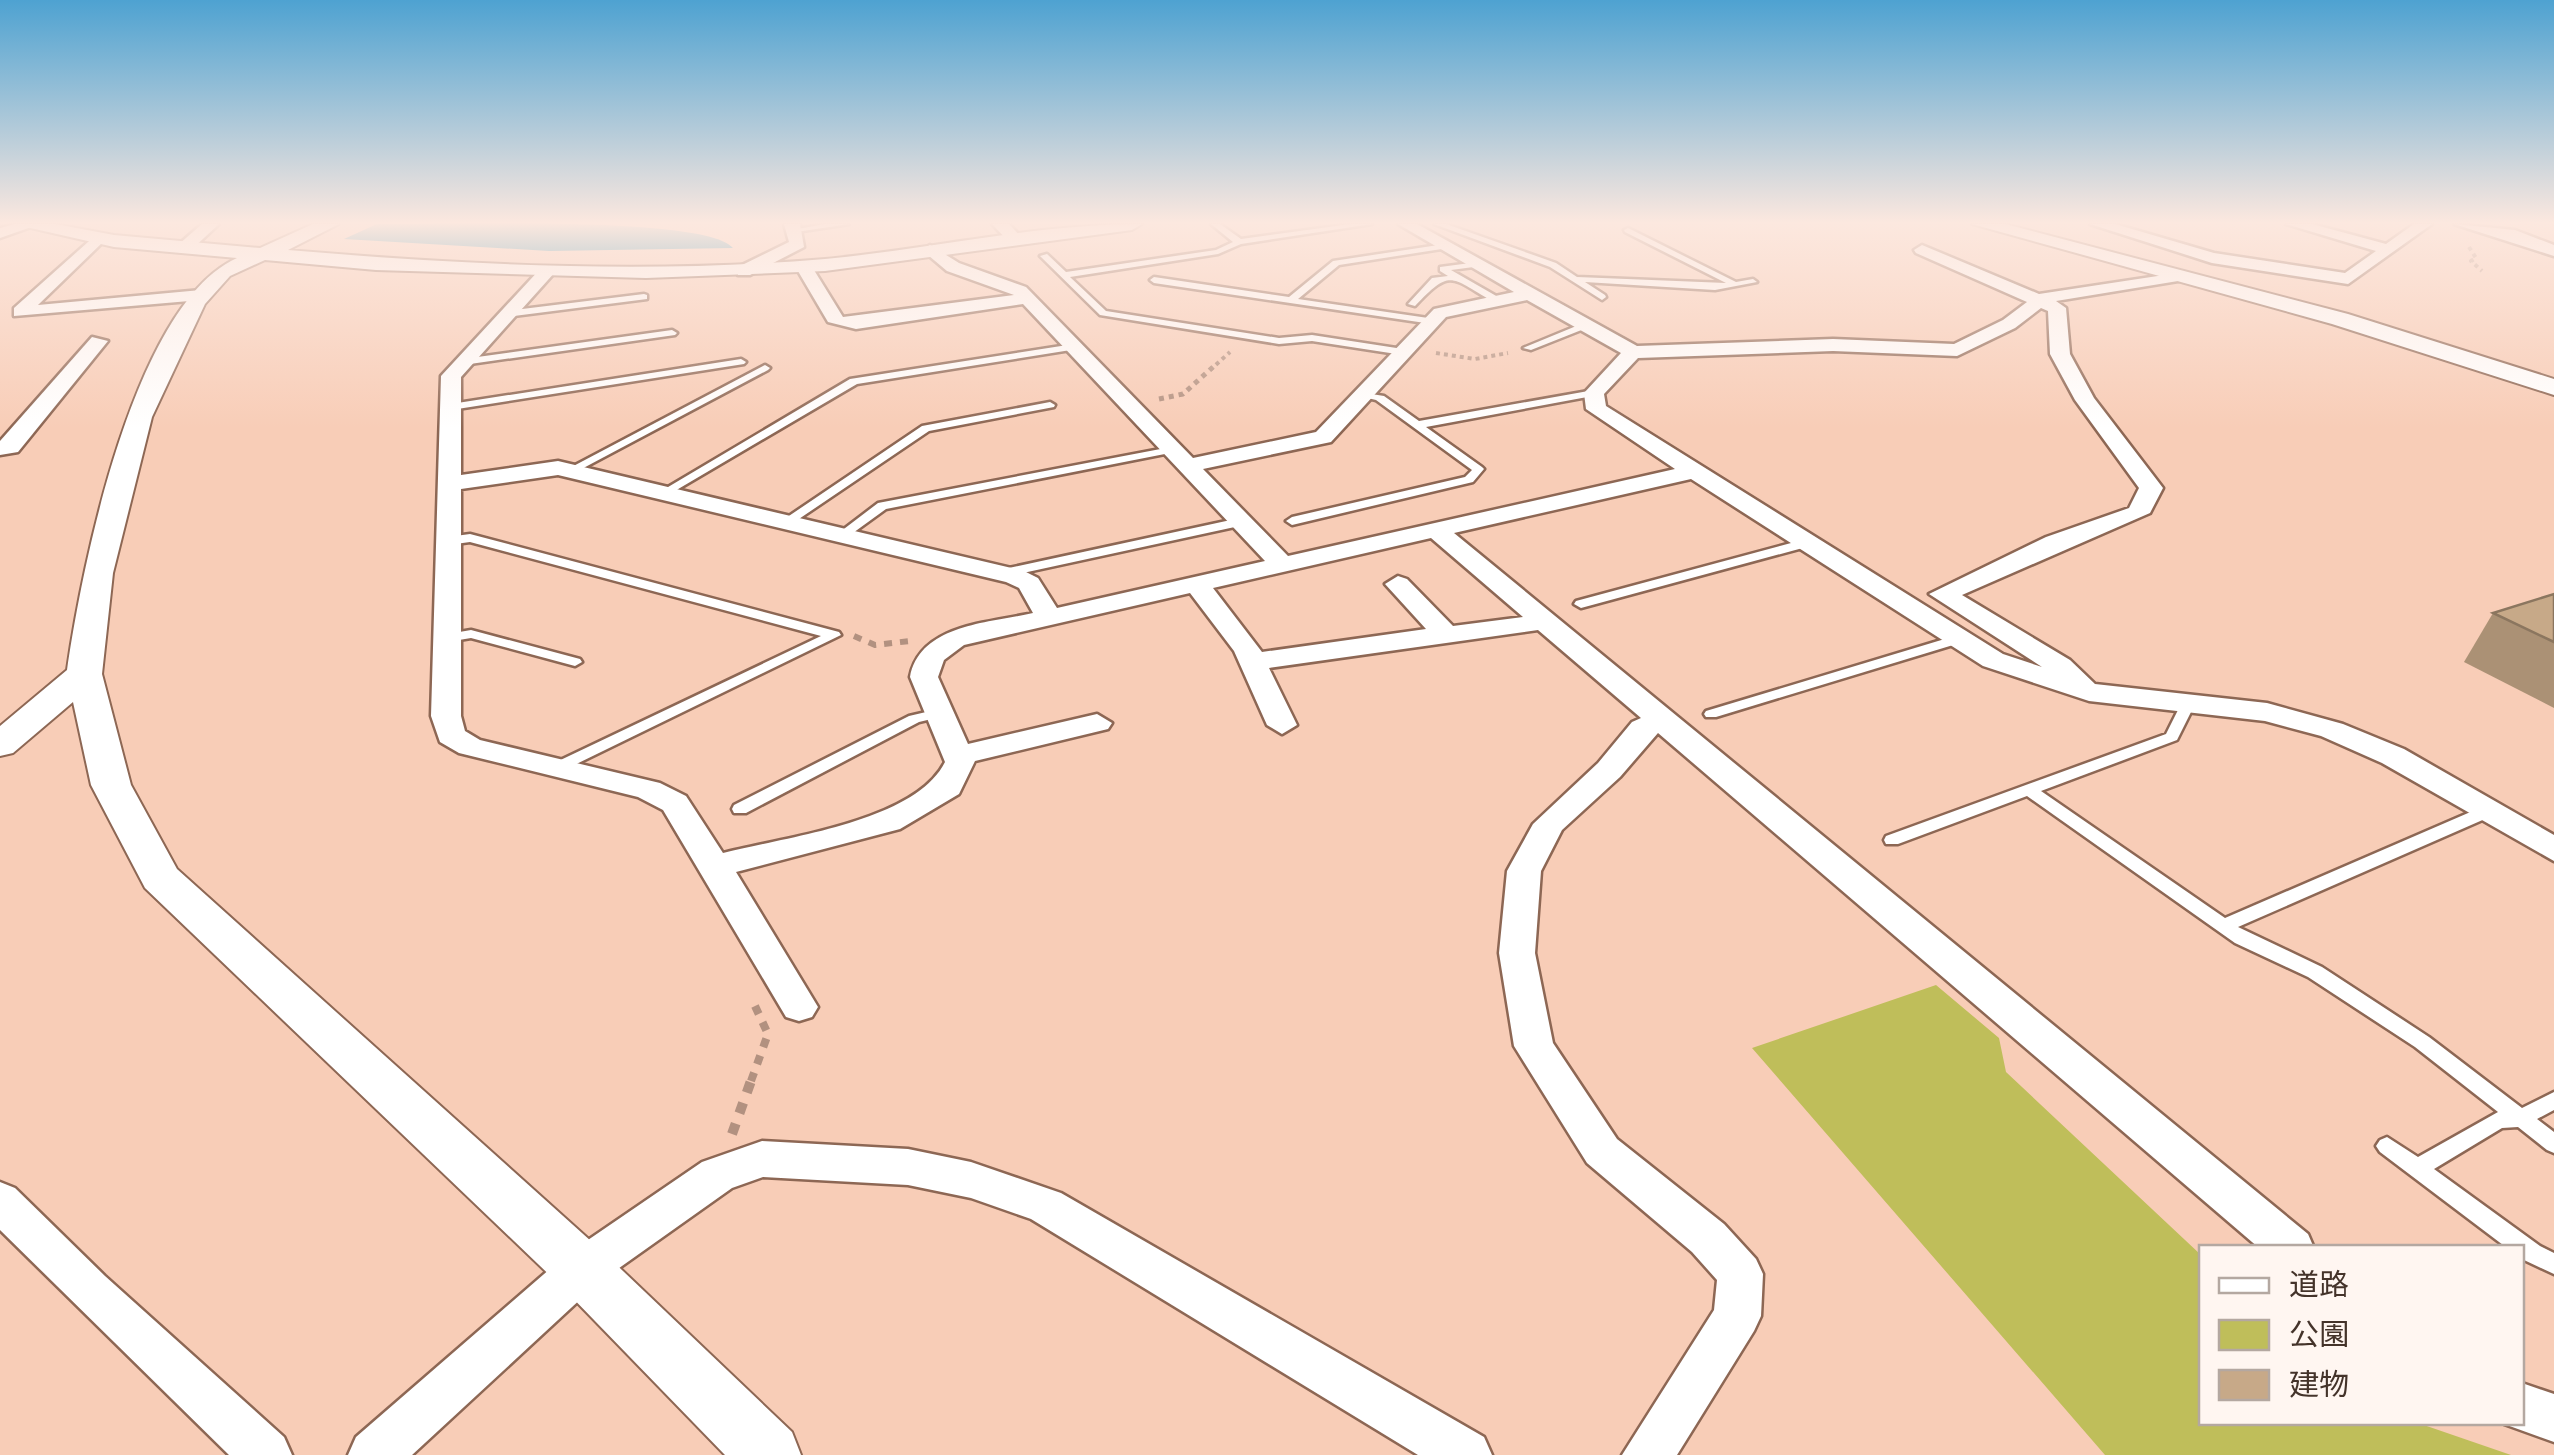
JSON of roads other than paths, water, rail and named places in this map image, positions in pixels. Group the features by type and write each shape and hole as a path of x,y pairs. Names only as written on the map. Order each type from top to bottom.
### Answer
{"street":[{"path":"40,292 20,312 201,295"},
{"path":"204,292 139,417 96,573 84,674 111,784 160,878 582,1269 769,1455"},
{"path":"528,292 451,376 446,716 451,736 470,748 649,790 675,803 792,994"},
{"path":"819,292 837,322 856,324 1028,298"},
{"path":"1020,292 1281,564"},
{"path":"1525,292 1633,352 1834,345 1957,350 2009,324 2042,298 2080,292"},
{"path":"2027,292 2057,308 2060,354 2085,400 2150,488 2138,513 2054,542 1942,594 2060,666 2090,692"},
{"path":"2238,292 2340,319 2554,387"},
{"path":"1178,458 1322,437 1449,308 1529,294"},
{"path":"0,448 10,447 99,341"},
{"path":"1633,352 1594,392 1591,400 1596,409 1958,638 2031,676 2090,692 2268,712 2332,730 2392,756 2554,850"},
{"path":"449,484 526,471 570,471 1004,573 1029,584 1049,617"},
{"path":"715,866 904,815 948,787 960,762 924,677 925,664 944,645 1049,617 1691,472"},
{"path":"1436,530 2288,1245"},
{"path":"1196,583 1247,650 1282,725"},
{"path":"1398,584 1447,634"},
{"path":"1251,663 1340,646 1544,620"},
{"path":"0,745 84,674"},
{"path":"1659,1451 1737,1316 1740,1274 1708,1238 1602,1151 1534,1046 1517,953 1524,871 1549,824 1609,770 1642,728 1663,720"},
{"path":"958,756 1098,723"},
{"path":"374,1455 582,1269 718,1174 762,1160 908,1166 971,1180 1046,1206 1466,1455"},
{"path":"0,1201 89,1291 266,1455"},
{"path":"2524,1407 2554,1418"}],"lane":[{"path":"1081,292 1103,313 1279,341 1312,338 1405,350"},
{"path":"1236,292 1432,321"},
{"path":"1291,300 1301,292"},
{"path":"1412,304 1424,292"},
{"path":"1482,292 1495,299"},
{"path":"1594,292 1602,297"},
{"path":"506,314 644,297"},
{"path":"1528,348 1586,325"},
{"path":"464,362 672,333"},
{"path":"664,493 854,381 1074,347"},
{"path":"451,407 742,362"},
{"path":"570,471 765,368"},
{"path":"1417,425 1594,392"},
{"path":"1292,521 1470,480 1478,470 1380,398 1363,394"},
{"path":"786,522 926,428 1050,405"},
{"path":"842,535 882,506 1178,458"},
{"path":"1004,573 1240,522"},
{"path":"448,541 470,538 834,636 556,768"},
{"path":"1581,604 1806,544"},
{"path":"447,638 471,634 575,662"},
{"path":"1711,714 1958,638"},
{"path":"1892,840 2172,737 2188,704"},
{"path":"740,809 914,719 939,713"},
{"path":"2029,790 2241,938 2315,972 2407,1032 2554,1144"},
{"path":"2225,925 2488,812"},
{"path":"2417,1168 2499,1120 2520,1118 2554,1100"},
{"path":"2388,1146 2521,1245"},
{"path":"2524,1247 2554,1264"}]}
